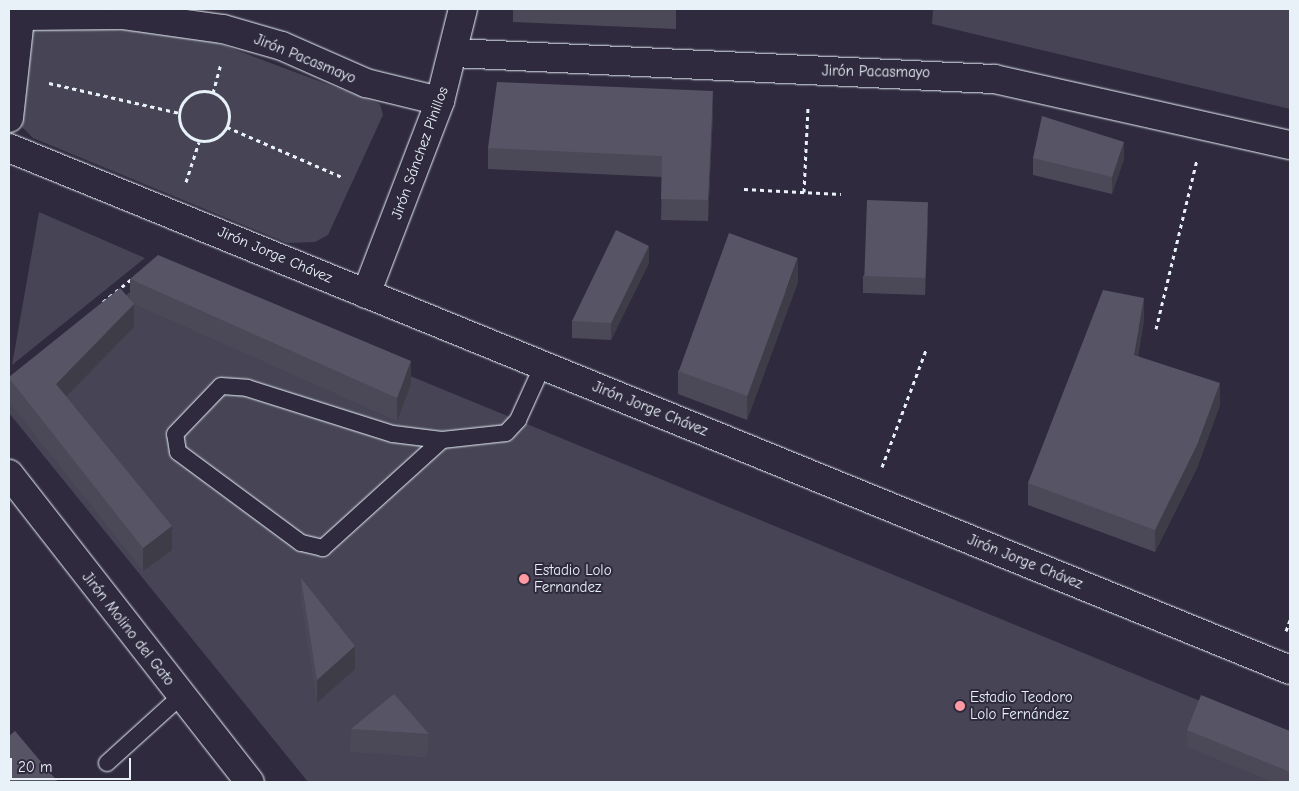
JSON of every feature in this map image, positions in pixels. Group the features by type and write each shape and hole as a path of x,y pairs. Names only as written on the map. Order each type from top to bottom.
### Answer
{"street":[{"name":"Jirón Sánchez Pinillos","path":"366,294 440,101 454,53 463,9"},
{"name":"Jirón Pacasmayo","path":"21,12 122,14 223,29 282,46 366,84 440,101"},
{"path":"9,118 21,12"},
{"name":"Jirón Pacasmayo","path":"454,53 994,79 1205,128 1290,145"},
{"name":"Jirón Jorge Chávez","path":"9,148 1290,670"},
{"name":"Jirón Molino del Gato","path":"9,474 180,696 250,782"}],"lane":[{"path":"442,440 322,548 301,543 178,452 175,434 221,386 247,388 394,434 442,440 506,433 518,420 543,365"},
{"path":"107,764 180,696"}],"path":[{"path":"213,93 223,58"},
{"path":"804,192 810,71"},
{"path":"44,81 180,113"},
{"path":"199,141 181,127 180,113 190,96 213,93"},
{"path":"199,141 220,136 226,127 227,107 213,93"},
{"path":"226,127 342,177"},
{"path":"1156,329 1205,128"},
{"path":"186,182 199,141"},
{"path":"744,189 841,194"},
{"path":"100,304 138,274"},
{"path":"870,498 926,350"}],"shaded area":[{"path":"933,9 1290,9 1290,109 932,24"},
{"path":"36,24 196,35 380,104 383,115 328,235 315,242 287,243 33,138 15,120 20,33"},
{"path":"39,212 145,258 12,365"},
{"name":"Estadio Lolo Fernandez","path":"155,271 1290,738 1290,782 308,782 9,413 9,393"}],"building":[{"path":"497,82 713,91 708,200 661,199 662,156 488,148"},
{"path":"1042,116 1124,142 1112,177 1033,158"},
{"path":"867,200 928,202 925,278 864,276"},
{"path":"616,230 649,246 611,323 572,321"},
{"path":"729,233 798,258 747,396 679,371"},
{"path":"158,255 411,361 397,398 130,279"},
{"path":"120,288 134,304 56,384 172,526 143,548 9,378"},
{"path":"1103,290 1144,298 1134,355 1220,383 1197,445 1155,530 1028,483"},
{"path":"301,578 355,646 317,680"},
{"path":"394,694 429,734 351,729"},
{"path":"1201,695 1290,731 1290,772 1187,730"},
{"path":"15,731 58,782 9,782 9,736"}],"place":[{"name":"Estadio Lolo Fernandez","path":"524,579"},
{"name":"Estadio Teodoro Lolo Fernández","path":"960,706"}]}
